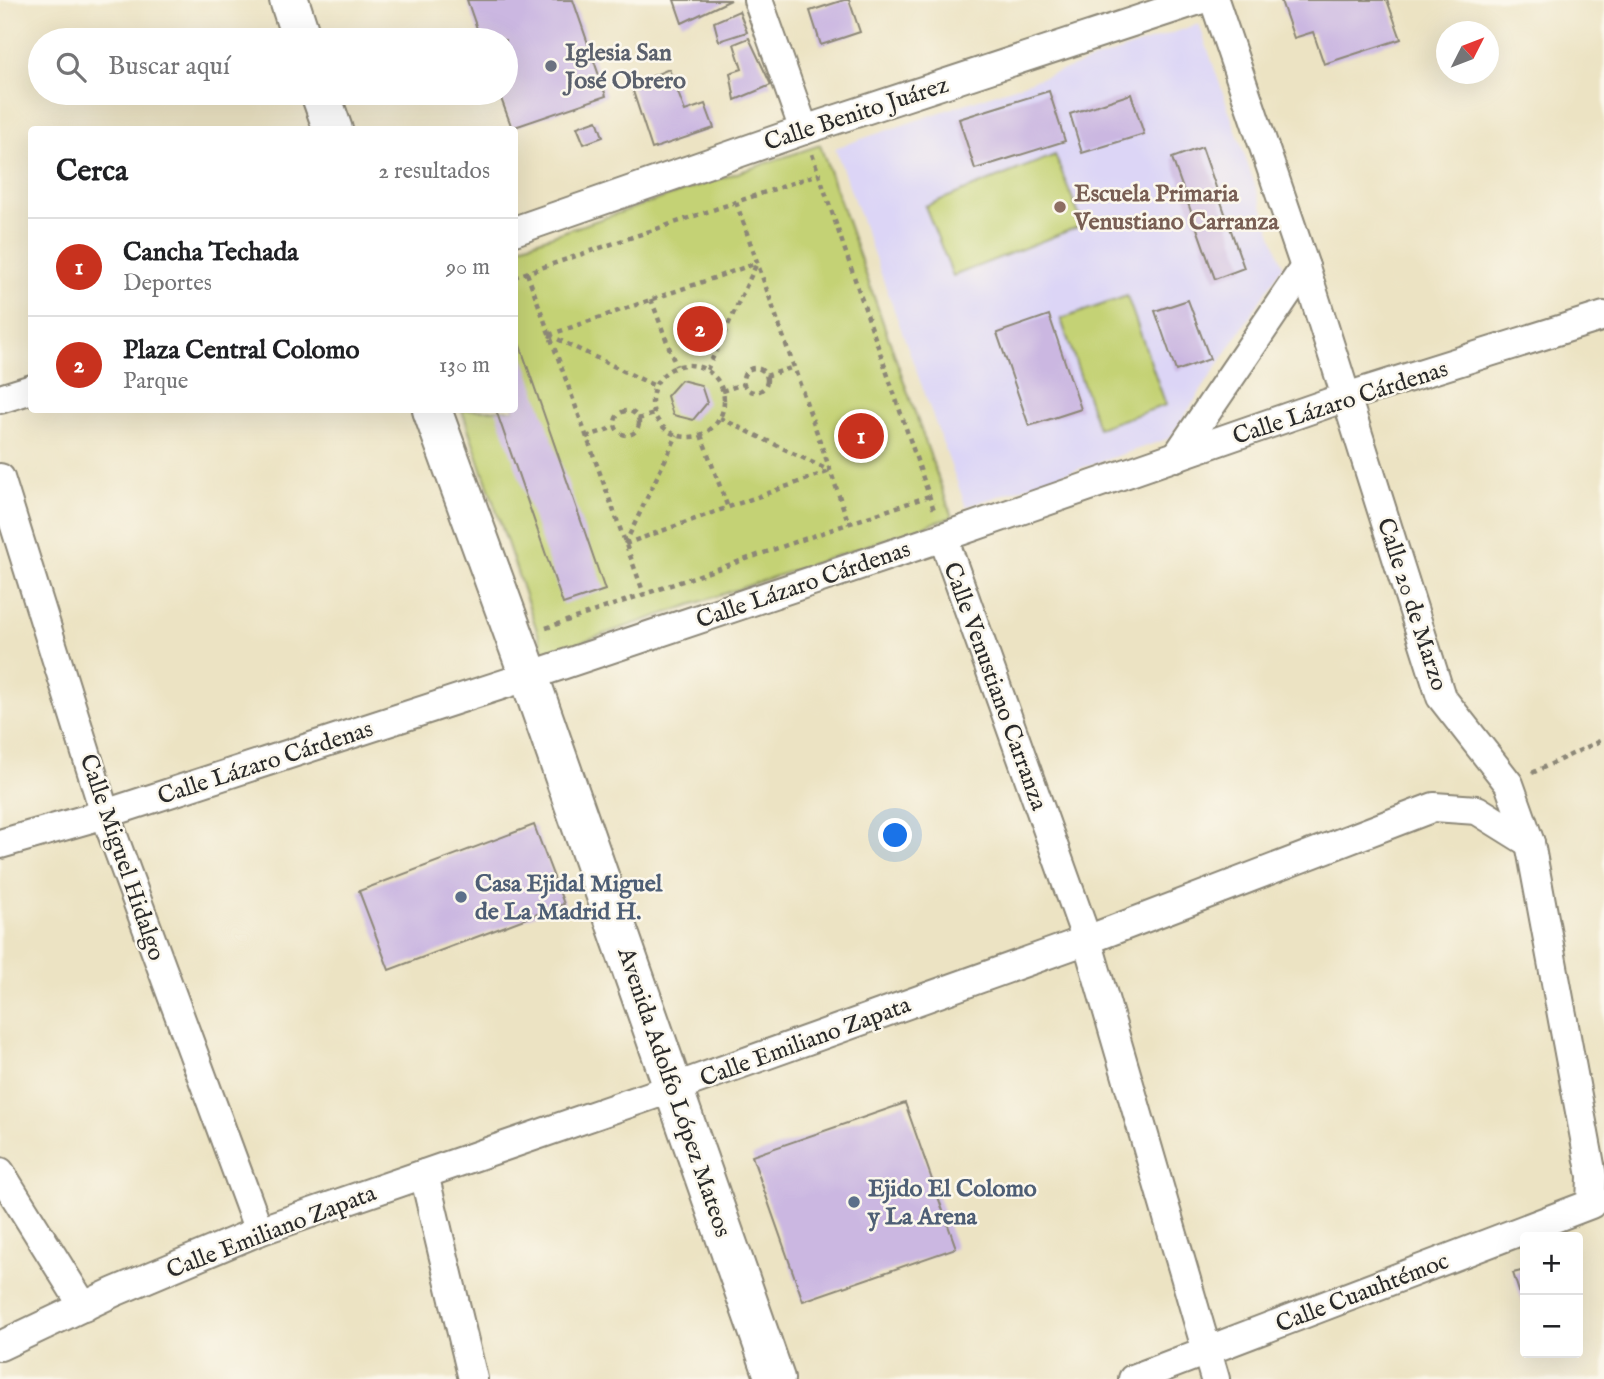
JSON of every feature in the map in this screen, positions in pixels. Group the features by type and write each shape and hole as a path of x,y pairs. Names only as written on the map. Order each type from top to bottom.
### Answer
{"main road":[{"path":"289,0 298,28"},
{"path":"324,105 332,126"},
{"name":"Avenida Adolfo López Mateos","path":"433,413 529,676 775,1379"}],"street":[{"path":"758,0 804,130"},
{"name":"Calle Benito Juárez","path":"518,230 804,130 1199,0"},
{"name":"Calle 20 de Marzo","path":"1214,0 1305,267 1441,697 1509,784 1530,843 1592,1176 1591,1203"},
{"path":"1176,457 1305,267"},
{"name":"Calle Lázaro Cárdenas","path":"0,844 105,814 529,676 943,537 1346,397 1604,316"},
{"path":"0,399 28,390"},
{"name":"Calle Miguel Hidalgo","path":"0,478 105,814 260,1231"},
{"name":"Calle Venustiano Carranza","path":"943,537 1087,940 1214,1379"},
{"name":"Calle Emiliano Zapata","path":"0,1346 260,1231 673,1088 1087,940 1434,807 1476,810 1530,843"},
{"path":"0,1172 83,1307"},
{"path":"424,1174 473,1379"},
{"name":"Calle Cuauhtémoc","path":"1133,1379 1591,1203"}],"path":[{"name":"Calle Venustiano Carranza","path":"804,130 943,537"},
{"path":"518,276 818,174"},
{"path":"736,202 849,524"},
{"path":"549,335 757,262"},
{"path":"707,370 757,262"},
{"path":"527,273 643,594"},
{"path":"651,299 676,366"},
{"path":"549,335 655,386"},
{"path":"687,364 707,370 714,376 722,391 724,400 720,418 701,435 677,435 659,423 654,414 652,405 655,386 667,371 676,366 687,364"},
{"path":"766,376 794,367"},
{"path":"751,369 758,369 766,376 765,387 759,392 748,390 743,384 743,377 751,369"},
{"path":"722,391 743,384"},
{"path":"623,411 630,411 638,419 638,427 631,434 623,434 615,427 617,416 623,411"},
{"path":"638,419 654,414"},
{"path":"720,418 830,471"},
{"path":"586,437 615,427"},
{"path":"625,544 677,435"},
{"path":"701,435 728,508"},
{"path":"625,544 830,471"},
{"path":"515,639 929,496"},
{"path":"1509,784 1604,739"}],"shaded area":[{"name":"Escuela Primaria Venustiano Carranza","path":"1199,24 1283,266 1170,438 966,507 835,148"}],"green space":[{"path":"820,145 952,517 545,654 463,413 518,413 518,247"},
{"path":"1055,155 1083,225 953,276 925,206"},
{"path":"1127,296 1166,405 1098,428 1061,319"}],"building":[{"name":"Iglesia San José Obrero","path":"467,0 573,0 606,96 511,126 503,105 518,105 518,28 477,28"},
{"path":"674,0 731,0 682,23"},
{"path":"849,0 860,32 821,45 810,11"},
{"path":"1387,0 1401,39 1324,64 1313,32 1294,38 1281,1"},
{"path":"739,11 747,32 719,41 714,22"},
{"path":"749,38 771,85 735,100 730,73 742,69 734,44"},
{"path":"669,69 685,111 705,104 714,128 652,149 631,85"},
{"path":"1049,91 1065,141 975,169 959,119"},
{"path":"1131,94 1144,134 1082,153 1070,114"},
{"path":"597,120 603,137 584,144 577,127"},
{"path":"1202,147 1244,268 1215,279 1172,158"},
{"path":"1188,300 1210,359 1176,371 1155,311"},
{"path":"1049,315 1081,409 1029,426 997,333"},
{"path":"518,340 605,590 563,604 497,413 518,413"},
{"path":"681,380 701,385 707,403 693,420 673,415 667,396"},
{"name":"Casa Ejidal Miguel de La Madrid H.","path":"534,825 564,904 389,970 359,891"},
{"name":"Ejido El Colomo y La Arena","path":"905,1103 956,1248 803,1301 752,1156"},
{"path":"1520,1271 1520,1295 1513,1273"}],"place":[{"name":"Iglesia San José Obrero","path":"551,66"},
{"name":"Escuela Primaria Venustiano Carranza","path":"1060,207"},
{"name":"Plaza Central Colomo","path":"700,329"},
{"name":"Cancha Techada","path":"861,436"},
{"name":"Casa Ejidal Miguel de La Madrid H.","path":"461,897"},
{"name":"Ejido El Colomo y La Arena","path":"854,1202"}]}
